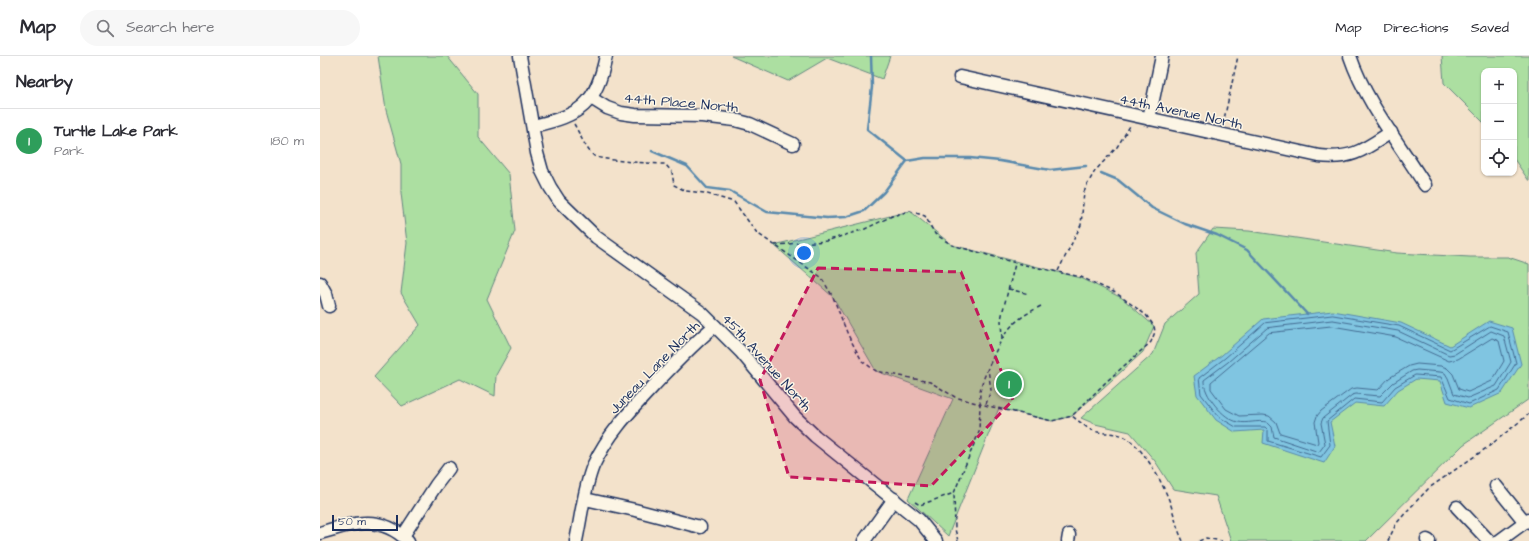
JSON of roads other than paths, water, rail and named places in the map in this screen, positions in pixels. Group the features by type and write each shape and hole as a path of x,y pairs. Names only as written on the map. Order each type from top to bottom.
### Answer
{"street":[{"path":"520,56 533,126 570,116 582,108 590,98 600,79 606,56"},
{"path":"1149,119 1162,56"},
{"path":"1350,56 1357,76 1369,97 1425,185"},
{"name":"44th Avenue North","path":"960,77 1135,117 1319,156 1343,157 1354,154 1391,132"},
{"name":"44th Place North","path":"590,98 607,108 621,113 635,115 708,117 735,120 750,124 793,144"},
{"name":"45th Avenue North","path":"533,126 537,153 542,170 559,201 596,237 702,313 741,352 795,417 815,436 898,502 918,520 936,541"},
{"path":"320,283 326,294 329,306"},
{"name":"Juneau Lane North","path":"576,541 593,468 602,449 624,417 700,338 715,326"},
{"path":"320,533 360,522 387,526 406,539 436,485 449,468"},
{"path":"1496,486 1527,520 1500,541"},
{"path":"585,499 636,510 700,527"},
{"path":"864,541 898,502"},
{"path":"1457,507 1489,541"}],"water":[{"path":"1333,311 1401,323 1450,346 1489,321 1512,328 1521,364 1502,393 1469,408 1447,402 1440,381 1416,379 1398,390 1384,406 1355,403 1330,422 1335,446 1324,463 1263,443 1264,430 1235,432 1216,420 1197,395 1194,376 1222,355 1263,319"}],"waterway":[{"path":"871,56 872,87 867,129 907,161"},
{"path":"652,151 687,166 707,188 730,191 767,212 827,218 846,217 864,211 884,192 907,161 925,158 970,158 1000,161 1050,170 1086,166"},
{"path":"1101,173 1118,180 1152,208 1185,224 1217,235 1247,250 1307,314"}],"place":[{"name":"Turtle Lake Park","path":"1009,384"}]}
